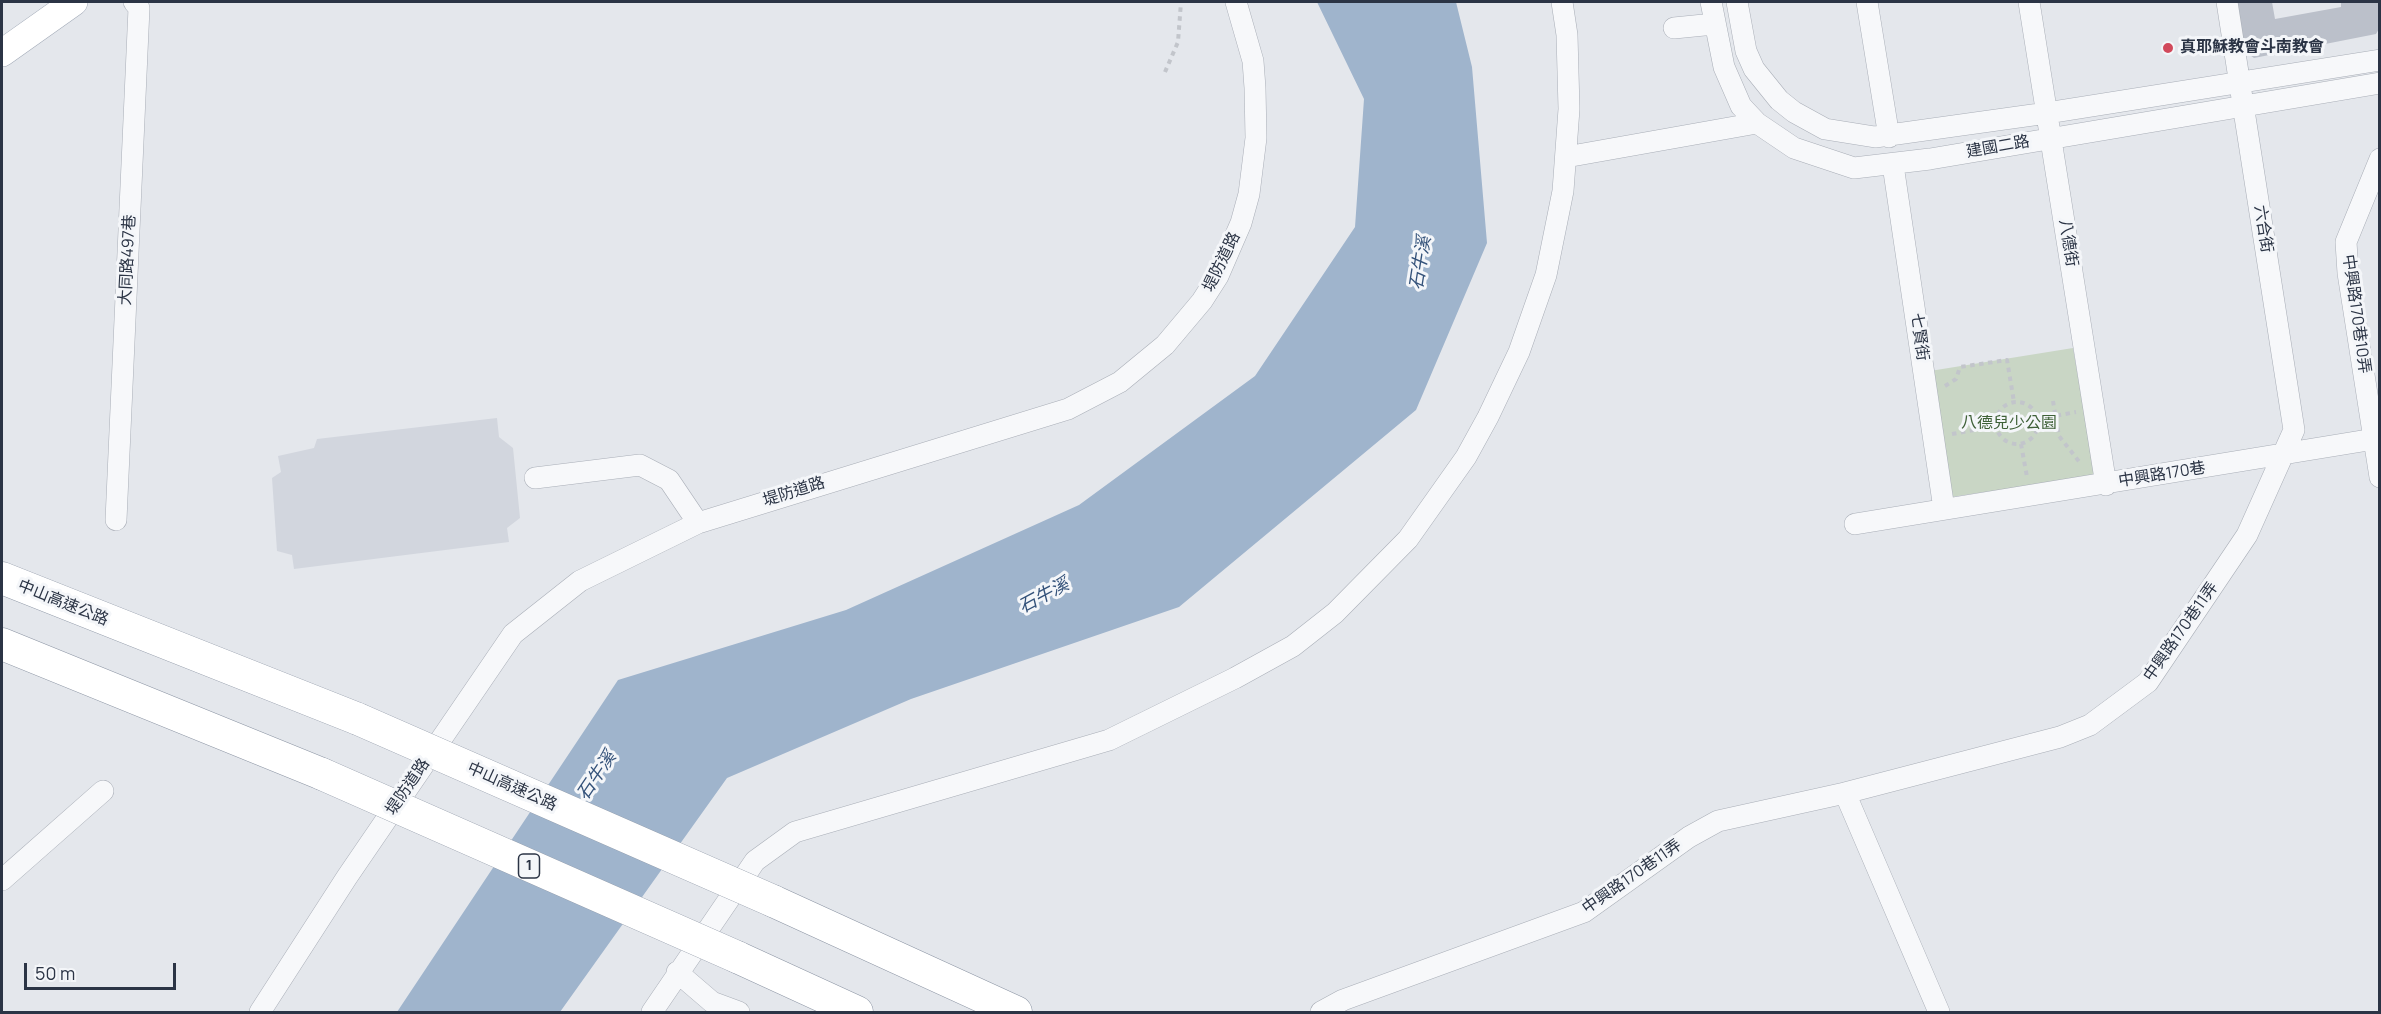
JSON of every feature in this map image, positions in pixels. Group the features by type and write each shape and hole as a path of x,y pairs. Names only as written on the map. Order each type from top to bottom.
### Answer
{"highway":[{"name":"中山高速公路","path":"2,578 358,719 773,901 1016,1012"},
{"name":"1","path":"2,644 322,774 857,1012"}],"main road":[{"path":"2,53 74,2"}],"street":[{"name":"大同路497巷","path":"116,520 139,8 134,2"},
{"name":"堤防道路","path":"260,1012 347,877 513,634 580,581 698,523 1068,409 1120,382 1165,345 1196,308 1218,276 1234,241 1249,194 1256,138 1255,88 1253,62 1236,2"},
{"path":"652,1012 677,972 686,963 755,861 795,832 1109,740 1235,678 1293,646 1335,613 1408,539 1466,457 1488,417 1519,351 1546,275 1558,227 1566,157 1568,71 1567,35 1562,2"},
{"name":"建國二路","path":"1711,2 1714,24 1731,87 1741,106 1757,123 1794,148 1854,168 1893,165 2379,82"},
{"name":"建國二路","path":"1737,2 1746,51 1754,69 1779,100 1794,112 1825,129 1860,136 1889,136 2047,113 2379,60"},
{"path":"1867,2 1889,136"},
{"name":"八德街","path":"2029,2 2106,485"},
{"name":"六合街","path":"2227,2 2294,430 2284,455"},
{"path":"1674,28 1714,24"},
{"path":"1566,157 1757,123"},
{"name":"中興路170巷10弄","path":"2379,159 2346,242 2348,273 2377,438 2379,477"},
{"name":"七賢街","path":"1893,165 1944,509"},
{"name":"中興路170巷","path":"1855,524 2106,485 2377,438"},
{"name":"中興路170巷11弄","path":"1321,1012 1343,1000 1584,912 1689,837 1718,821 1845,793 2060,737 2090,725 2148,682 2247,535 2284,455"},
{"path":"535,478 640,465 669,480 698,523"},
{"path":"2,880 103,791"},
{"path":"1845,793 1939,1012"},
{"path":"677,972 712,1002 739,1012"}],"path":[{"path":"1165,72 1178,42 1181,2"},
{"path":"1939,388 1952,383 1960,367 2007,360 2014,402"},
{"path":"2053,401 2059,436 2084,471"},
{"path":"2014,402 2026,404 2036,413 2038,421 2035,434 2026,442 2013,444 2002,438 1997,426 2001,409 2014,402"},
{"path":"2039,419 2095,409"},
{"path":"1934,437 1997,426"},
{"path":"2021,444 2030,495"}],"shaded area":[{"path":"497,418 499,437 513,448 520,518 507,528 509,542 294,569 292,555 277,551 272,478 281,472 278,456 314,448 317,439"}],"green space":[{"name":"八德兒少公園","path":"2073,348 2095,476 1951,497 1930,371"}],"water":[{"name":"石牛溪","path":"1317,2 1456,2 1472,67 1487,243 1416,410 1179,607 911,699 727,778 560,1012 397,1012 618,680 846,610 1079,505 1255,376 1355,227 1364,99"}],"building":[{"path":"2235,2 2272,2 2275,19 2341,7 2341,2 2378,2 2380,27 2376,34 2254,58 2243,50"}],"place":[{"name":"真耶穌教會斗南教會","path":"2168,48"}]}
